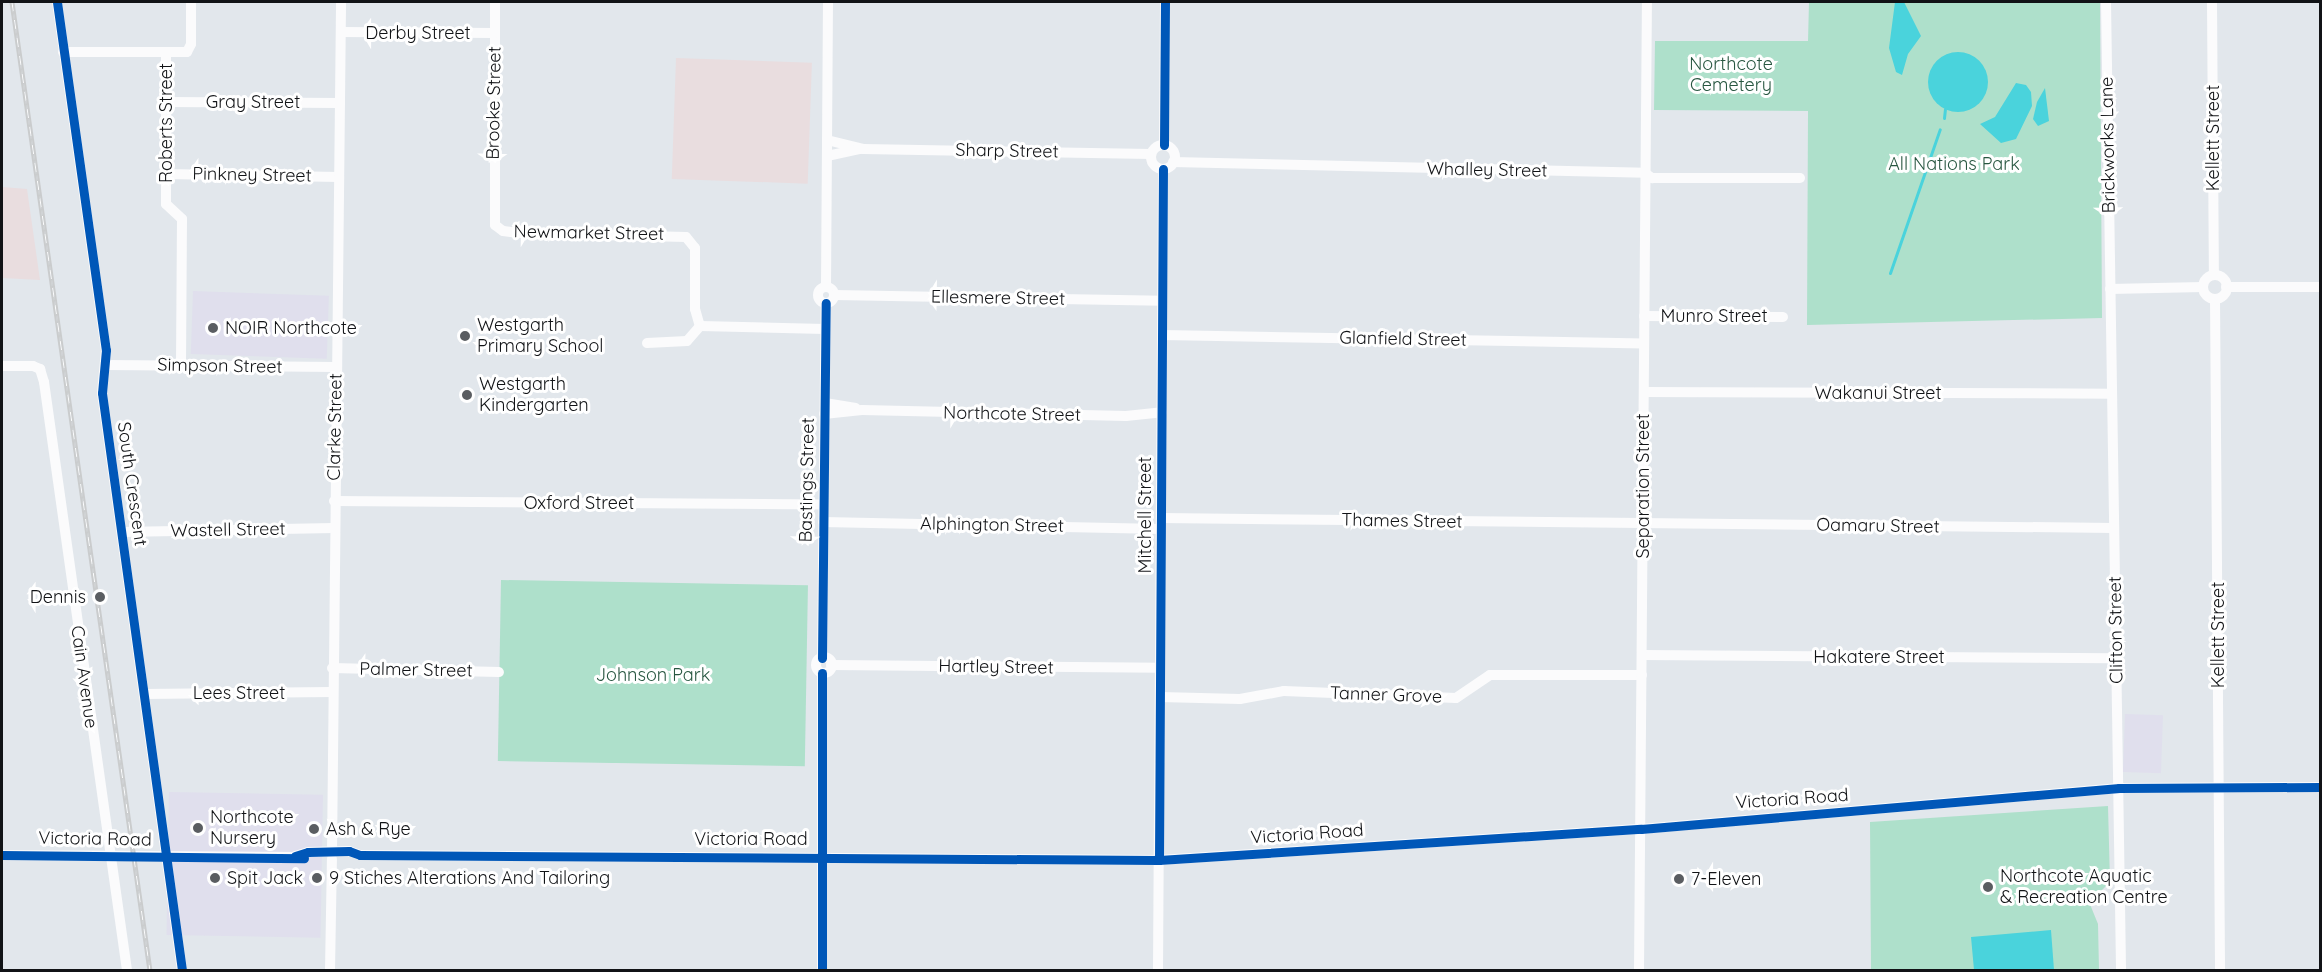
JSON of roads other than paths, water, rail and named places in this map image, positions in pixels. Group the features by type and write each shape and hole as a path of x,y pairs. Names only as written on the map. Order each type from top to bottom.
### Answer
{"street":[{"name":"South Crescent","path":"57,2 105,365 102,393 182,970"},
{"name":"Roberts Street","path":"181,366 182,219 166,204 166,53 187,52 190,44 190,2"},
{"name":"Clarke Street","path":"330,970 335,367 341,2"},
{"name":"Brooke Street","path":"494,205 495,2"},
{"name":"Bastings Street","path":"822,673 816,666 822,658 825,329 828,295 828,2"},
{"path":"1164,145 1165,2"},
{"name":"Separation Street","path":"1639,970 1647,2"},
{"name":"Brickworks Lane","path":"2106,2 2110,289"},
{"name":"Kellett Street","path":"2212,2 2214,275"},
{"name":"Derby Street","path":"341,32 495,33"},
{"path":"63,52 166,53"},
{"name":"Gray Street","path":"166,102 340,103"},
{"name":"Sharp Street","path":"827,140 863,149"},
{"path":"1164,145 1173,152 1173,162 1164,169 1154,166 1151,154 1164,145"},
{"name":"Sharp Street","path":"827,156 863,149 1151,154"},
{"name":"Whalley Street","path":"1173,162 1646,173 1651,178 1800,178"},
{"name":"Mitchell Street","path":"1158,970 1164,169"},
{"name":"Pinkney Street","path":"165,174 339,177"},
{"name":"Newmarket Street","path":"494,205 493,219 503,231 686,237 695,248 695,309 700,326"},
{"path":"2214,275 2224,280 2226,287 2222,297 2215,299 2205,294 2203,287 2207,278 2214,275"},
{"path":"2110,289 2203,287"},
{"path":"2226,287 2320,287"},
{"name":"Clifton Street","path":"2110,289 2121,970"},
{"name":"Ellesmere Street","path":"828,295 1162,301"},
{"name":"Kellett Street","path":"2215,299 2220,970"},
{"name":"Munro Street","path":"1644,316 1783,317"},
{"path":"647,343 687,341 700,326 825,329"},
{"name":"Glanfield Street","path":"1162,335 1644,343"},
{"name":"Simpson Street","path":"105,365 335,367"},
{"name":"Cain Avenue","path":"2,366 40,369 44,382 109,856 127,970"},
{"name":"Wakanui Street","path":"1644,392 2112,394"},
{"name":"Northcote Street","path":"824,408 1126,416 1162,412"},
{"name":"Oxford Street","path":"334,501 824,504"},
{"name":"Thames Street","path":"1161,518 1643,524"},
{"name":"Alphington Street","path":"823,522 1161,529"},
{"name":"Oamaru Street","path":"1643,524 2113,528"},
{"name":"Wastell Street","path":"122,532 334,528"},
{"name":"Hakatere Street","path":"1642,655 2116,658"},
{"path":"822,658 831,665 828,672 822,673 822,970"},
{"name":"Hartley Street","path":"831,665 1160,668"},
{"name":"Palmer Street","path":"333,668 499,672"},
{"name":"Tanner Grove","path":"1160,697 1240,699 1284,691 1456,698 1490,675 1642,675"},
{"name":"Lees Street","path":"145,694 332,692"},
{"name":"Victoria Road","path":"2,855 822,856 1159,860 1641,829 2119,788 2320,787"}],"water":[{"path":"1895,2 1904,2 1921,36 1908,54 1902,75 1896,72 1889,48"},
{"path":"1958,52 1975,57 1983,65 1988,82 1983,99 1975,107 1958,112 1941,107 1933,99 1928,82 1933,65 1941,57"},
{"path":"2016,83 2026,85 2031,92 2032,106 2016,139 2001,143 1980,124 1995,117"},
{"path":"2045,88 2049,121 2038,126 2033,119 2037,102"},
{"path":"2051,930 2054,970 1974,970 1971,937"}],"waterway":[{"path":"1944,118 1945,109"},
{"path":"1890,273 1940,129"}],"railway":[{"path":"12,2 150,970"}],"place":[{"name":"NOIR Northcote","path":"213,328"},
{"name":"Westgarth Primary School","path":"465,336"},
{"name":"Westgarth Kindergarten","path":"467,395"},
{"name":"Dennis","path":"100,597"},
{"name":"Northcote Nursery","path":"198,828"},
{"name":"Ash & Rye","path":"314,829"},
{"name":"Spit Jack","path":"215,878"},
{"name":"9 Stiches Alterations And Tailoring","path":"317,878"},
{"name":"7-Eleven","path":"1679,879"},
{"name":"Northcote Aquatic & Recreation Centre","path":"1988,887"}],"park label":[{"name":"Northcote Cemetery","path":"1731,76"},
{"name":"All Nations Park","path":"1954,164"},
{"name":"Johnson Park","path":"653,675"}]}
